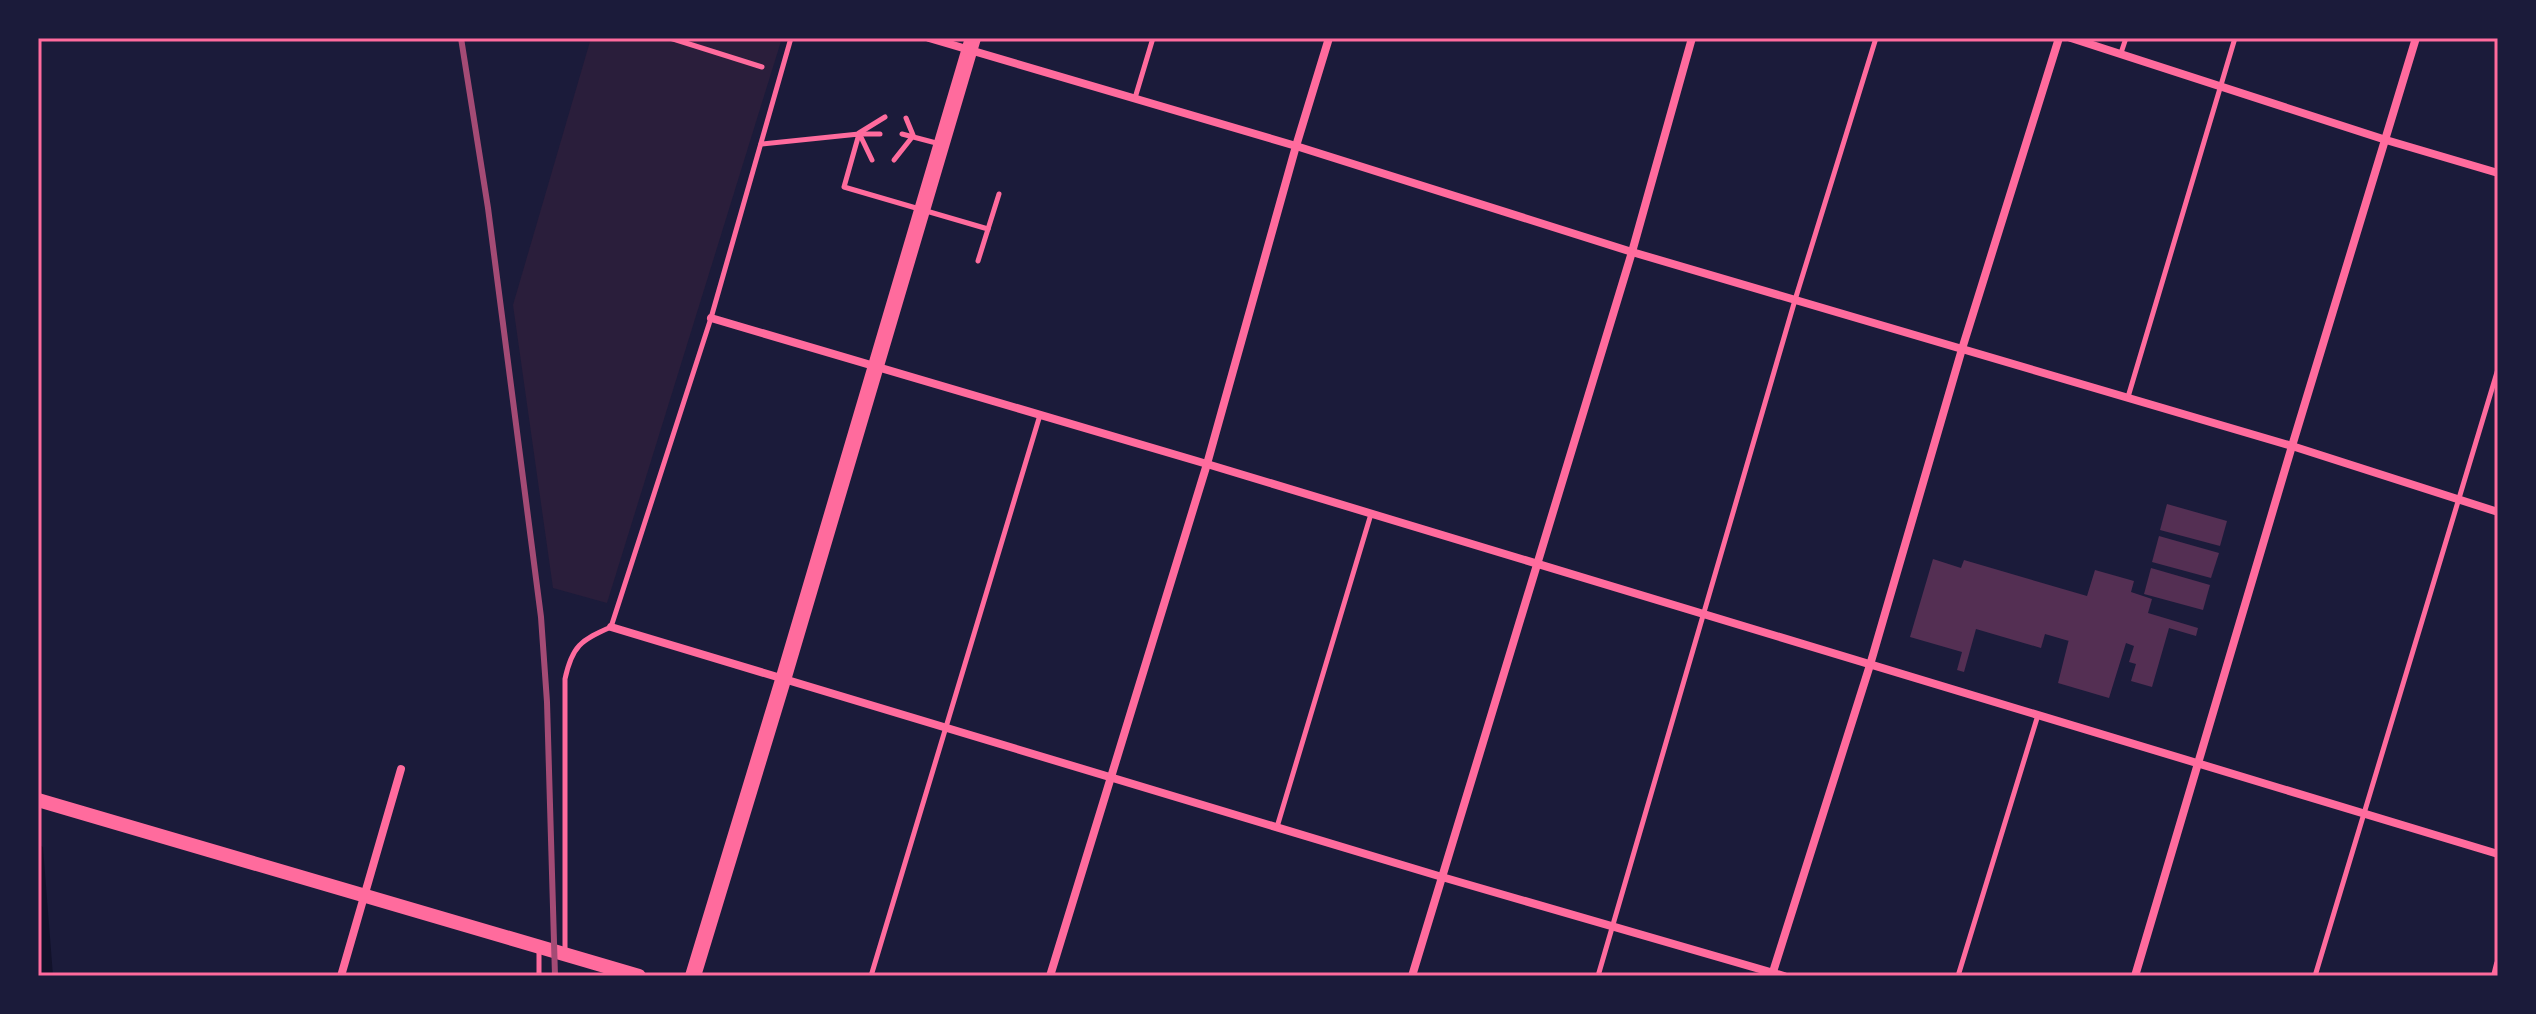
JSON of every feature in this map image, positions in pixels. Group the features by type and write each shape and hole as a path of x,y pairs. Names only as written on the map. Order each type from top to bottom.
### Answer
{"main road":[{"path":"693,976 971,44"}],"street":[{"path":"929,38 971,44 1135,99 1296,146 1632,252 2292,446 2498,512"},
{"path":"1050,976 1207,464 1329,38"},
{"path":"1412,976 1632,252 1692,38"},
{"path":"1772,974 1870,665 1962,349 2059,38"},
{"path":"2071,38 2498,173"},
{"path":"2135,976 2416,38"},
{"path":"711,318 1207,464 2498,854"},
{"path":"611,627 1277,828 1784,976"},
{"path":"341,976 401,769"},
{"path":"38,800 639,976"},
{"path":"2495,976 2498,964"}],"lane":[{"path":"670,38 762,67"},
{"path":"565,955 565,679 570,659 583,639 611,627 711,318 791,38"},
{"path":"1135,99 1153,38"},
{"path":"1598,976 1795,300 1876,38"},
{"path":"2121,54 2126,38"},
{"path":"2128,398 2235,38"},
{"path":"885,117 859,134 844,187 988,229"},
{"path":"906,118 913,135"},
{"path":"859,134 872,160"},
{"path":"761,144 880,134"},
{"path":"902,134 941,144"},
{"path":"894,160 913,135"},
{"path":"978,261 999,194"},
{"path":"2315,976 2498,369"},
{"path":"871,976 1040,415"},
{"path":"1277,828 1371,514"},
{"path":"1958,976 2038,715"},
{"path":"539,947 539,976"}],"shaded area":[{"path":"591,38 782,38 607,603 553,588 513,305"},
{"path":"38,844 43,847 53,976 38,976"}],"building":[{"path":"2167,504 2227,521 2220,546 2160,530"},
{"path":"2159,536 2219,553 2211,578 2152,562"},
{"path":"1933,559 1961,568 1964,560 2087,596 2095,570 2134,581 2131,592 2152,599 2148,613 2198,628 2196,636 2169,628 2152,687 2131,681 2136,664 2129,662 2134,646 2126,643 2109,698 2058,683 2069,641 2045,634 2041,648 1976,629 1964,672 1957,670 1962,652 1910,637"},
{"path":"2151,568 2210,585 2203,610 2144,594"}],"railway":[{"path":"461,38 488,208 541,617 547,702 555,976"}]}
